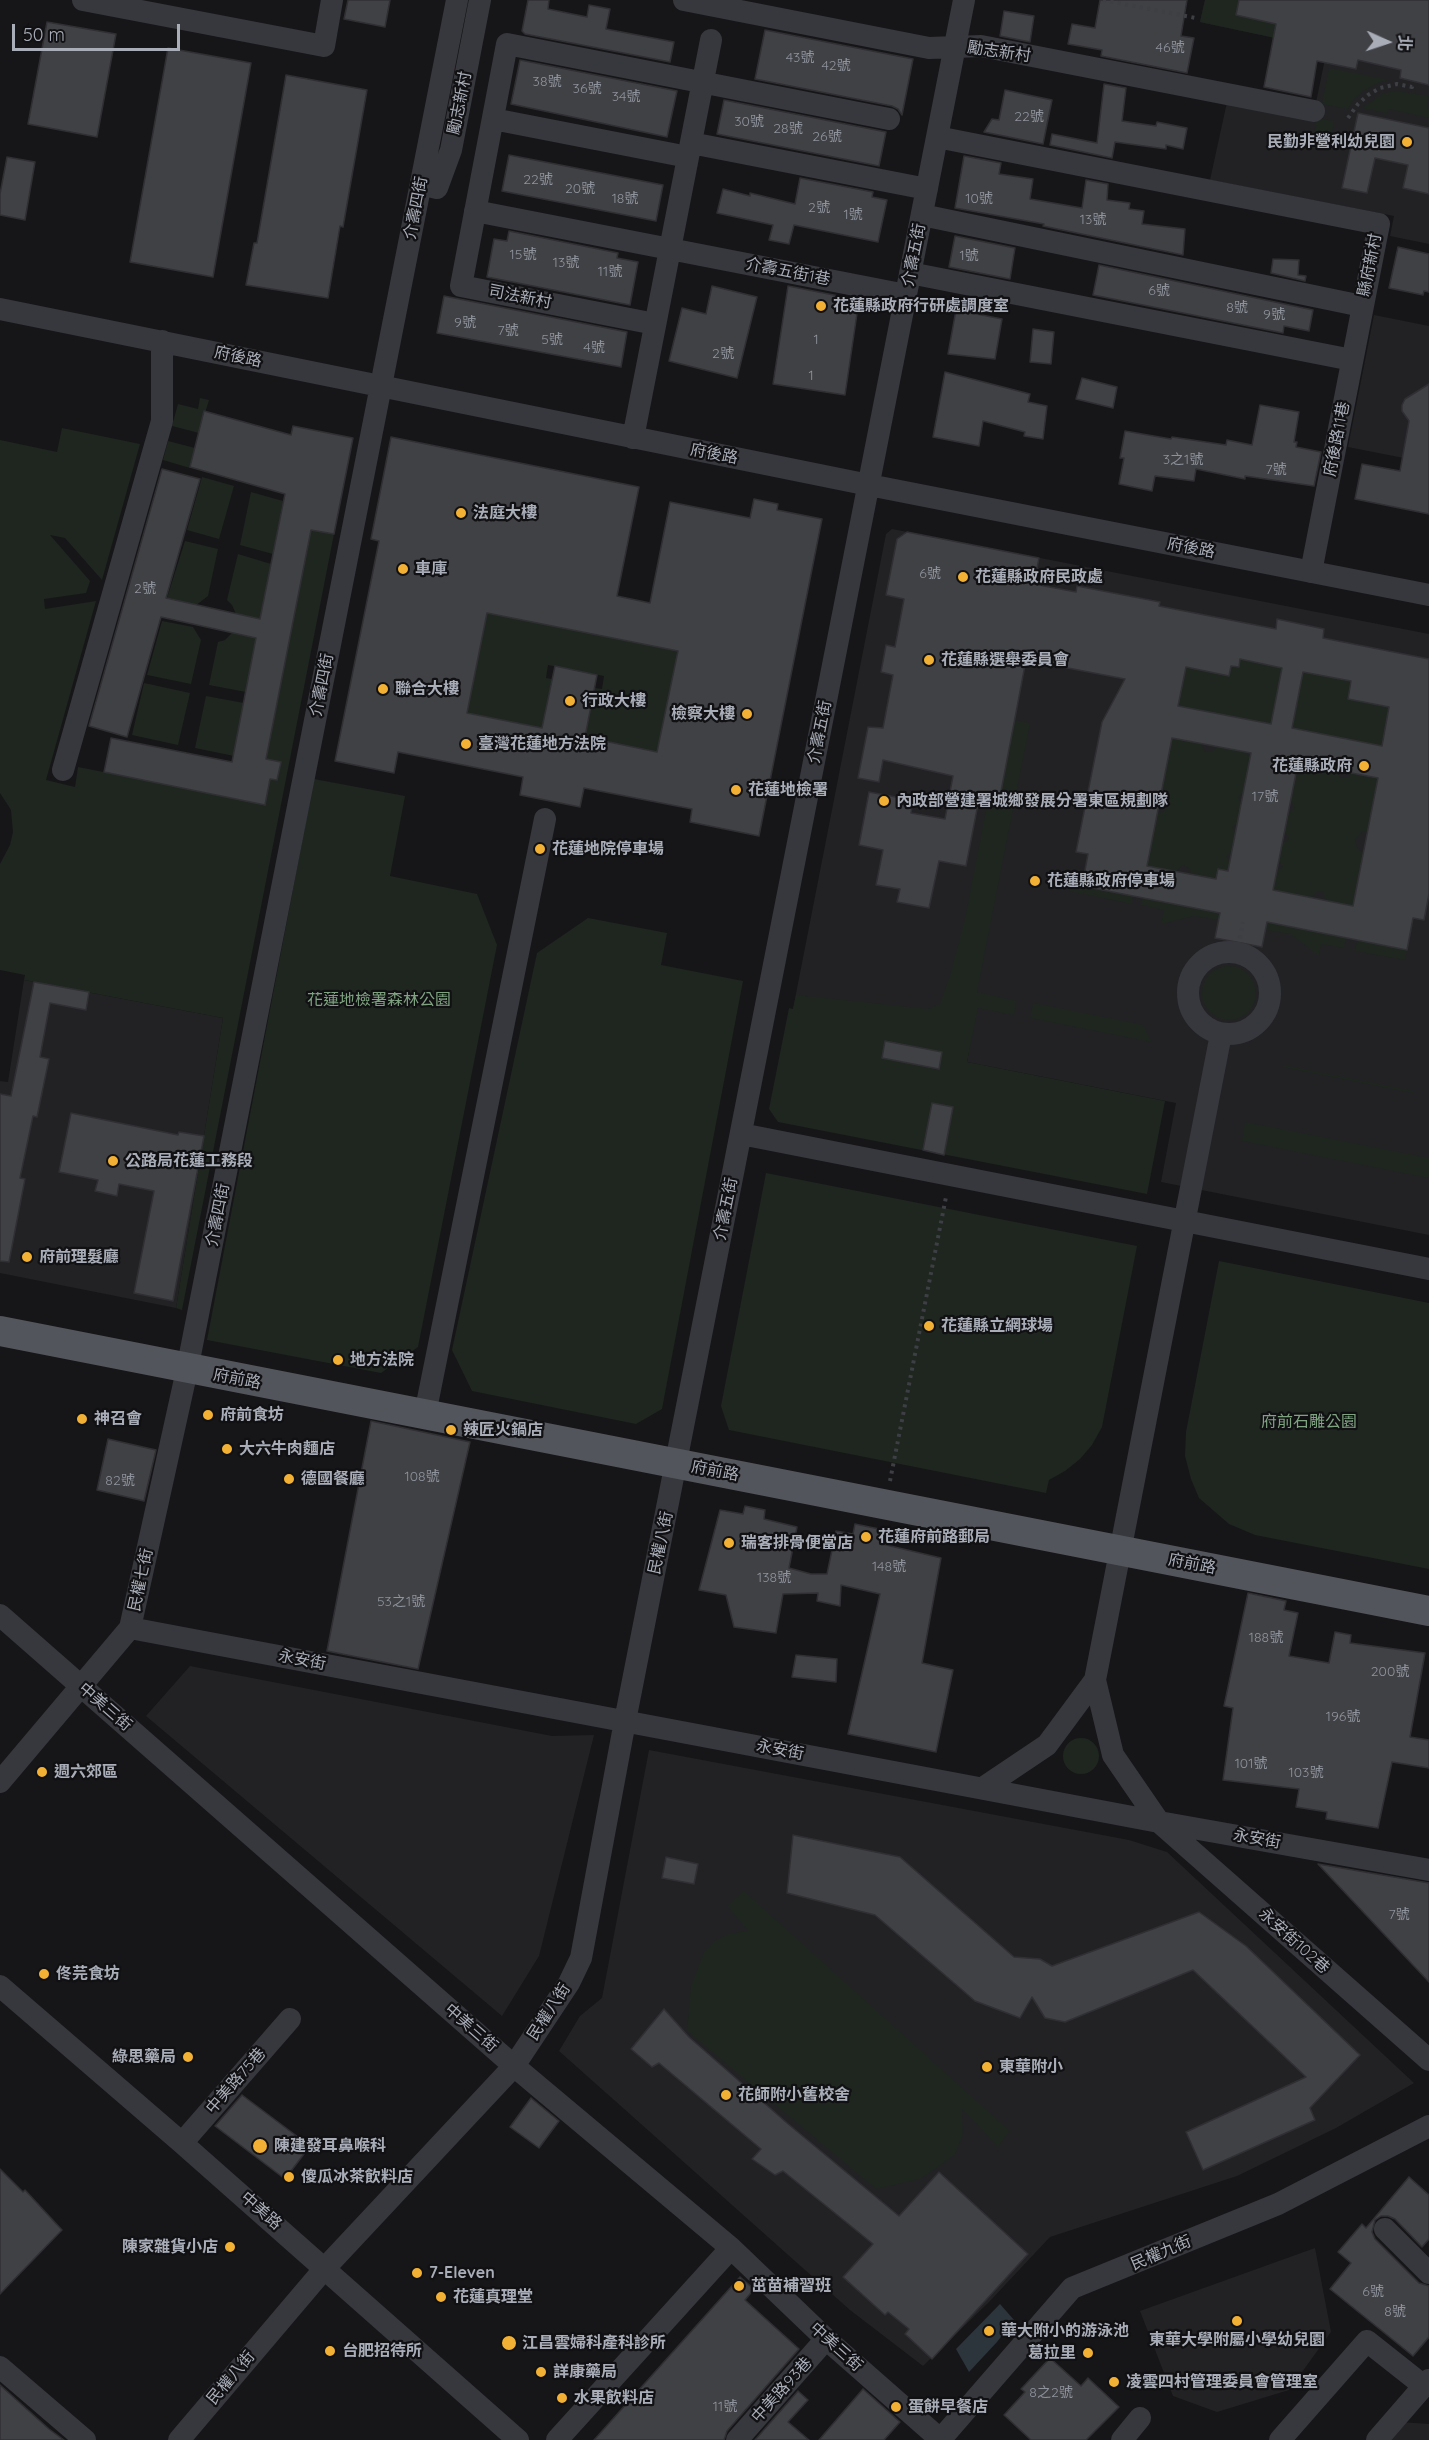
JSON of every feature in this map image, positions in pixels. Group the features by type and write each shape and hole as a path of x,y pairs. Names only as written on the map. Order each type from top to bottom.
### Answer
{"main road":[{"name":"府前路","path":"0,1331 187,1370 425,1414 1429,1611"}],"street":[{"path":"83,0 324,46 332,0"},
{"name":"介壽四街","path":"187,1370 457,0"},
{"name":"勵志新村","path":"421,184 437,188 451,150 480,0"},
{"name":"勵志新村","path":"684,0 929,48 981,46 1314,111"},
{"name":"介壽五街","path":"677,1463 964,0"},
{"path":"633,438 711,40"},
{"name":"司法新村","path":"656,324 460,286 507,44 889,119"},
{"path":"493,119 927,189"},
{"name":"縣府新村","path":"922,215 1362,306 1379,224 937,137"},
{"path":"475,211 670,249"},
{"name":"介壽五街1巷","path":"670,249 906,295"},
{"path":"910,273 1352,360"},
{"name":"府後路11巷","path":"1311,572 1362,306"},
{"name":"府後路","path":"0,309 633,438 1429,595"},
{"path":"63,770 162,421 162,341"},
{"path":"425,1414 545,819"},
{"path":"1223,952 1237,953 1250,958 1261,967 1268,980 1270,994 1267,1008 1260,1020 1249,1029 1235,1034 1221,1034 1208,1028 1197,1019 1190,1006 1188,992 1191,978 1198,966 1209,957 1223,952"},
{"path":"983,1788 1047,1745 1095,1680 1221,1034"},
{"path":"741,1134 1429,1269"},
{"name":"民權七街","path":"0,1782 130,1628 187,1370"},
{"name":"民權八街","path":"179,2440 325,2268 514,2066 569,1983 581,1958 624,1720 677,1463"},
{"name":"中美三街","path":"0,1615 514,2066 731,2248 826,2340 940,2440"},
{"name":"永安街","path":"130,1628 1159,1822 1429,1870"},
{"name":"永安街102巷","path":"1095,1680 1113,1755 1159,1822 1429,2061"},
{"name":"中美路","path":"0,1986 325,2268 518,2440"},
{"name":"中美路75巷","path":"182,2143 290,2019"},
{"name":"民權九街","path":"940,2440 1072,2289 1278,2204 1429,2126"},
{"path":"1385,2229 1429,2273"},
{"path":"557,2440 731,2248"},
{"name":"中美路93巷","path":"737,2440 826,2340"},
{"path":"1280,2440 1367,2341 1427,2383 1377,2440"},
{"path":"0,2367 85,2440"},
{"path":"1122,2440 1140,2418"}],"path":[{"path":"1103,0 1196,18"},
{"path":"1347,118 1368,95 1380,88 1398,84 1412,87 1413,82"},
{"path":"1237,953 1243,922"},
{"path":"886,1504 950,1176"}],"shaded area":[{"path":"1205,0 1429,0 1429,244 1390,236 1394,216 1210,180 1227,102 1313,117 1327,49 1200,22"},
{"path":"1374,315 1429,326 1429,463 1348,447"},
{"name":"花蓮縣政府","path":"892,529 1429,634 1429,1235 1161,1182 1176,1103 967,1062 970,1044 793,1009 886,534"},
{"name":"公路局花蓮工務段","path":"24,980 223,1018 176,1308 0,1273 0,1081 8,1082"},
{"path":"190,1666 552,1736 594,1735 539,1956 502,2016 146,1716"},
{"name":"東華附小","path":"649,1750 1129,1840 1167,1852 1414,2083 1336,2128 1237,2176 1050,2237 989,2302 923,2366 850,2310 559,2051 580,2016 602,1998"},
{"name":"東華大學附屬小學幼兒園","path":"1315,2248 1331,2332 1289,2390 1217,2412 1173,2396 1140,2311"},
{"name":"華大附小的游泳池","path":"1000,2304 1014,2320 969,2372 956,2349"},
{"path":"1385,2421 1429,2424 1429,2440 1371,2440"}],"green space":[{"path":"1205,0 1239,0 1236,15 1341,38 1335,65 1330,64 1332,50 1200,22"},
{"path":"1329,68 1389,80 1365,90 1353,100 1348,109 1322,104"},
{"path":"1395,91 1429,96 1427,108 1429,118 1389,109 1387,113 1362,108 1382,94"},
{"path":"1227,102 1334,121 1330,146 1313,142 1316,122 1226,105"},
{"path":"200,398 209,400 199,433 172,426 178,404 198,409"},
{"path":"62,428 140,444 102,580 65,538 50,535 90,581 86,593 44,599 45,609 96,601 46,780 75,787 78,767 265,804 262,777 277,780 281,762 266,759 288,525 334,534 182,1310 176,1308 223,1018 24,980 25,975 0,970 0,864 10,845 13,832 11,810 0,793 0,440 57,452"},
{"path":"168,441 195,448 190,468 163,460"},
{"path":"202,477 234,486 219,539 187,530"},
{"path":"251,492 283,501 273,554 240,545"},
{"path":"185,541 218,549 208,596 195,606 167,598"},
{"path":"238,554 271,564 260,619 236,614 227,600"},
{"path":"487,613 678,651 657,752 585,737 595,688 602,689 604,676 548,665 546,678 552,679 542,728 467,713"},
{"path":"162,621 193,627 201,640 191,684 147,675"},
{"path":"232,633 256,638 246,692 209,685 218,642 225,640"},
{"path":"1188,656 1239,667 1240,659 1282,668 1271,724 1178,706"},
{"path":"1303,672 1351,681 1348,699 1365,702 1368,685 1392,696 1384,746 1292,728"},
{"path":"144,683 190,693 178,745 132,735"},
{"path":"206,696 244,703 234,756 195,748"},
{"path":"1014,720 1030,723 977,992 1017,1001 1014,1015 978,1008 967,1062 1165,1101 1147,1194 778,1122 769,1109 789,1008 793,1009 796,995 928,1009 940,1004 965,919 988,800 999,802 1011,742 1003,740"},
{"path":"1172,738 1201,743 1205,752 1213,751 1216,746 1251,753 1243,793 1238,797 1241,803 1238,823 1232,827 1236,833 1232,852 1226,856 1230,862 1228,871 1218,869 1216,879 1191,874 1190,869 1183,865 1176,871 1147,866 1158,813 1163,812 1170,804 1167,794 1162,791"},
{"path":"1298,763 1336,770 1340,778 1349,777 1351,773 1378,778 1367,831 1362,832 1355,840 1358,850 1363,852 1353,906 1326,901 1323,892 1318,891 1311,898 1273,890 1277,871 1283,867 1279,861 1283,842 1287,842 1289,838 1285,832 1289,812 1295,808 1291,802"},
{"name":"花蓮地檢署森林公園","path":"314,779 405,796 390,876 477,894 497,945 418,1347 381,1373 207,1340"},
{"path":"1073,871 1084,873 1082,886 1133,896 1132,904 1069,891"},
{"path":"1142,898 1220,913 1219,920 1194,916 1161,924 1164,910 1141,905"},
{"path":"588,918 667,933 661,965 743,981 662,1409 636,1424 472,1391 452,1350 537,953"},
{"path":"1267,922 1346,938 1344,948 1321,944 1319,956 1290,934 1266,930"},
{"path":"1357,940 1407,950 1405,960 1355,951"},
{"path":"1224,966 1234,966 1244,970 1252,978 1256,993 1252,1008 1244,1016 1234,1020 1224,1020 1214,1016 1206,1008 1202,998 1202,988 1206,978 1214,970"},
{"path":"1033,1003 1143,1025 1152,1042 1030,1018"},
{"path":"1283,1065 1413,1091 1413,1093 1283,1067"},
{"path":"1245,1122 1429,1158 1429,1178 1242,1141"},
{"name":"花蓮縣立網球場","path":"766,1173 1137,1246 1102,1427 1092,1445 1080,1459 1049,1480 1046,1493 729,1430 721,1406"},
{"name":"府前石雕公園","path":"1219,1261 1429,1303 1429,1569 1255,1535 1229,1524 1199,1498 1185,1456 1186,1432"},
{"path":"1081,1738 1094,1743 1099,1756 1094,1769 1081,1774 1068,1769 1063,1756 1068,1743"},
{"path":"744,1891 1010,2131 998,2147 962,2109 963,2135 955,2155 920,2179 876,2189 687,2031 691,1986 704,1952 713,1942 728,1934 748,1931 727,1906"}],"building":[{"path":"348,0 390,0 385,27 344,19"},
{"path":"528,0 549,0 548,9 587,17 589,5 610,9 606,29 674,42 670,62 525,34 522,31"},
{"path":"1100,0 1187,0 1181,36 1194,38 1187,73 1101,56 1102,50 1068,44 1072,24 1095,28"},
{"path":"1239,0 1429,0 1429,85 1400,78 1401,70 1358,60 1356,69 1317,61 1311,97 1264,87 1276,24 1236,15"},
{"path":"1004,11 1034,16 1030,42 1000,36"},
{"path":"47,22 116,34 97,137 28,124"},
{"path":"765,30 913,59 902,115 892,106 755,79"},
{"path":"168,48 251,63 213,277 130,262"},
{"path":"520,60 677,91 667,137 511,104"},
{"path":"286,75 367,90 328,298 246,285 254,243 257,243"},
{"path":"1104,84 1126,88 1122,121 1156,126 1157,122 1187,128 1183,149 1166,145 1166,149 1115,142 1112,158 1050,145 1052,134 1097,143"},
{"path":"1005,90 1052,100 1043,144 984,132 992,119 999,120"},
{"path":"724,100 886,132 879,166 717,134"},
{"path":"1358,113 1429,128 1429,194 1403,188 1408,165 1375,158 1367,193 1342,188"},
{"path":"509,155 663,185 656,221 502,191"},
{"path":"964,156 1001,163 999,174 1033,179 1030,199 1082,208 1086,180 1108,184 1107,200 1130,203 1129,209 1144,211 1142,224 1185,229 1183,255 1043,226 1044,224 955,208"},
{"path":"7,157 35,162 25,220 0,215 0,194"},
{"path":"800,178 873,192 872,197 887,200 878,242 794,225 789,244 769,240 773,225 717,213 723,189 795,204"},
{"path":"509,231 618,253 617,258 638,262 630,305 487,277 494,239 507,241"},
{"path":"955,236 1015,248 1010,279 949,267"},
{"path":"1398,247 1429,254 1429,292 1424,291 1423,295 1389,288"},
{"path":"1273,259 1299,260 1298,275 1306,276 1305,281 1271,273"},
{"path":"1099,265 1313,310 1309,331 1284,326 1283,333 1093,295"},
{"path":"712,286 757,297 737,378 669,361 682,308 706,314"},
{"path":"788,286 859,300 845,395 773,384"},
{"path":"444,296 627,332 621,367 437,333"},
{"path":"956,310 1002,319 995,359 948,354"},
{"path":"1033,329 1054,332 1051,364 1030,362"},
{"path":"945,372 1030,394 1028,402 1047,406 1043,439 1024,436 1025,432 983,421 979,446 933,437"},
{"path":"1082,378 1117,387 1113,408 1076,399"},
{"path":"1429,384 1429,514 1355,499 1362,464 1400,471 1409,421 1402,411 1402,405 1405,399"},
{"path":"1260,405 1299,412 1294,442 1297,442 1296,447 1321,452 1314,486 1245,476 1245,479 1196,469 1194,481 1155,476 1152,491 1119,484 1124,458 1120,458 1125,431 1171,439 1172,437 1226,445 1227,440 1252,445"},
{"path":"204,411 291,435 293,426 353,438 334,534 311,530 266,759 281,762 277,780 270,779 265,805 104,772 111,738 232,762 256,638 161,617 127,737 89,726 162,469 200,479 166,598 260,619 285,494 190,467"},
{"path":"391,437 639,487 617,596 650,603 670,502 750,518 754,499 778,504 777,510 822,519 759,836 690,822 692,809 584,788 580,807 520,795 523,777 398,752 394,773 335,761 379,541 371,539","holes":["487,613 678,651 657,752 585,737 597,675 555,666 542,728 467,713"]},
{"path":"907,532 1039,558 1034,584 1076,592 1077,586 1160,602 1159,606 1276,629 1277,619 1324,629 1323,638 1429,659 1429,894 1424,920 1413,918 1407,950 1267,922 1262,947 1215,938 1220,913 1082,886 1088,854 1076,852 1102,722 1125,679 1026,660 999,802 979,799 966,866 939,861 929,908 897,902 900,889 876,885 883,850 859,845 869,792 901,798 900,805 912,807 911,813 945,819 953,776 883,760 879,782 858,778 868,727 883,728 893,675 881,672 886,645 895,647 904,599 886,595 897,539","holes":["1240,659 1282,668 1271,724 1178,706 1186,667 1229,676 1231,666 1239,667","1303,672 1351,681 1348,699 1389,707 1382,746 1292,728","1172,738 1251,753 1228,871 1218,869 1216,879 1147,866","1298,763 1378,778 1353,906 1273,890"]},
{"path":"34,982 89,992 86,1010 50,1003 40,1057 49,1059 37,1117 33,1116 20,1178 25,1179 9,1262 0,1261 0,1094 11,1096"},
{"path":"885,1041 942,1052 939,1069 882,1058"},
{"path":"932,1103 953,1107 944,1155 923,1150"},
{"path":"71,1113 178,1135 179,1132 204,1136 173,1301 134,1293 154,1191 119,1184 117,1196 95,1191 98,1180 59,1172"},
{"path":"371,1421 470,1442 418,1669 327,1651"},
{"path":"108,1439 156,1450 144,1501 97,1490"},
{"path":"745,1506 765,1510 764,1519 797,1527 789,1568 811,1574 827,1574 836,1531 853,1534 855,1524 884,1530 882,1544 941,1558 922,1663 953,1670 936,1752 848,1734 880,1594 841,1585 840,1606 817,1601 818,1593 783,1594 776,1633 734,1627 726,1595 699,1590 720,1510 743,1514"},
{"path":"1248,1593 1286,1601 1284,1610 1298,1613 1289,1656 1329,1663 1335,1632 1351,1635 1350,1643 1425,1653 1410,1737 1429,1740 1429,1768 1392,1762 1378,1828 1326,1819 1327,1812 1296,1807 1299,1789 1223,1780 1233,1708 1224,1706"},
{"path":"796,1655 837,1659 836,1682 792,1677"},
{"path":"793,1835 900,1857 1014,1957 1040,1959 1052,1966 1199,1912 1246,1946 1360,2055 1310,2108 1315,2120 1203,2170 1186,2132 1306,2077 1193,1970 1065,2022 1045,2018 1032,1997 1020,2018 975,2001 875,1915 787,1893"},
{"path":"666,1857 698,1864 694,1884 662,1878"},
{"path":"1318,1864 1429,1883 1429,1982"},
{"path":"664,2009 689,2037 787,2123 899,2216 939,2172 1028,2254 932,2359 905,2334 909,2329 888,2312 885,2315 843,2277 873,2244 783,2171 775,2175 752,2159 761,2149 659,2063 652,2067 631,2049"},
{"path":"242,2095 310,2146 285,2179 215,2126"},
{"path":"531,2098 559,2121 539,2148 510,2127"},
{"path":"0,2169 23,2192 25,2190 62,2230 0,2294"},
{"path":"1409,2177 1429,2195 1429,2239 1422,2247 1395,2219 1388,2216 1381,2216 1375,2220 1372,2232 1375,2239 1419,2283 1429,2286 1429,2337 1413,2356 1330,2289 1351,2263 1338,2252 1362,2224 1366,2228"},
{"path":"740,2277 754,2289 745,2300 799,2349 727,2431 724,2440 594,2440"},
{"path":"1050,2358 1081,2386 1088,2378 1119,2407 1086,2440 1031,2440 1004,2415 1025,2392 1021,2389"},
{"path":"0,2385 49,2429 64,2440 0,2440"},
{"path":"863,2389 900,2422 884,2440 819,2440"},
{"path":"798,2391 808,2400 788,2422 809,2440 755,2440"}],"place":[{"name":"民勤非營利幼兒園","path":"1407,142"},
{"name":"花蓮縣政府行研處調度室","path":"821,306"},
{"name":"法庭大樓","path":"461,513"},
{"name":"車庫","path":"403,569"},
{"name":"花蓮縣政府民政處","path":"963,577"},
{"name":"花蓮縣選舉委員會","path":"929,660"},
{"name":"聯合大樓","path":"383,689"},
{"name":"行政大樓","path":"570,701"},
{"name":"檢察大樓","path":"747,714"},
{"name":"臺灣花蓮地方法院","path":"466,744"},
{"name":"花蓮縣政府","path":"1364,766"},
{"name":"花蓮地檢署","path":"736,790"},
{"name":"內政部營建署城鄉發展分署東區規劃隊","path":"884,801"},
{"name":"花蓮地院停車場","path":"540,849"},
{"name":"花蓮縣政府停車場","path":"1035,881"},
{"name":"公路局花蓮工務段","path":"113,1161"},
{"name":"府前理髮廳","path":"27,1257"},
{"name":"花蓮縣立網球場","path":"929,1326"},
{"name":"地方法院","path":"338,1360"},
{"name":"府前食坊","path":"208,1415"},
{"name":"神召會","path":"82,1419"},
{"name":"辣匠火鍋店","path":"451,1430"},
{"name":"大六牛肉麵店","path":"227,1449"},
{"name":"德國餐廳","path":"289,1479"},
{"name":"花蓮府前路郵局","path":"866,1537"},
{"name":"瑞客排骨便當店","path":"729,1543"},
{"name":"週六郊區","path":"42,1772"},
{"name":"佟芫食坊","path":"44,1974"},
{"name":"綠思藥局","path":"188,2057"},
{"name":"東華附小","path":"987,2067"},
{"name":"花師附小舊校舍","path":"726,2095"},
{"name":"陳建發耳鼻喉科","path":"260,2146"},
{"name":"傻瓜冰茶飲料店","path":"289,2177"},
{"name":"陳家雜貨小店","path":"230,2247"},
{"name":"7-Eleven","path":"417,2273"},
{"name":"茁苗補習班","path":"739,2286"},
{"name":"花蓮真理堂","path":"441,2297"},
{"name":"東華大學附屬小學幼兒園","path":"1237,2321"},
{"name":"華大附小的游泳池","path":"989,2331"},
{"name":"江昌雲婦科產科診所","path":"509,2343"},
{"name":"台肥招待所","path":"330,2351"},
{"name":"葛拉里","path":"1088,2353"},
{"name":"詳康藥局","path":"541,2372"},
{"name":"凌雲四村管理委員會管理室","path":"1114,2382"},
{"name":"水果飲料店","path":"562,2398"},
{"name":"蛋餅早餐店","path":"896,2407"}]}
